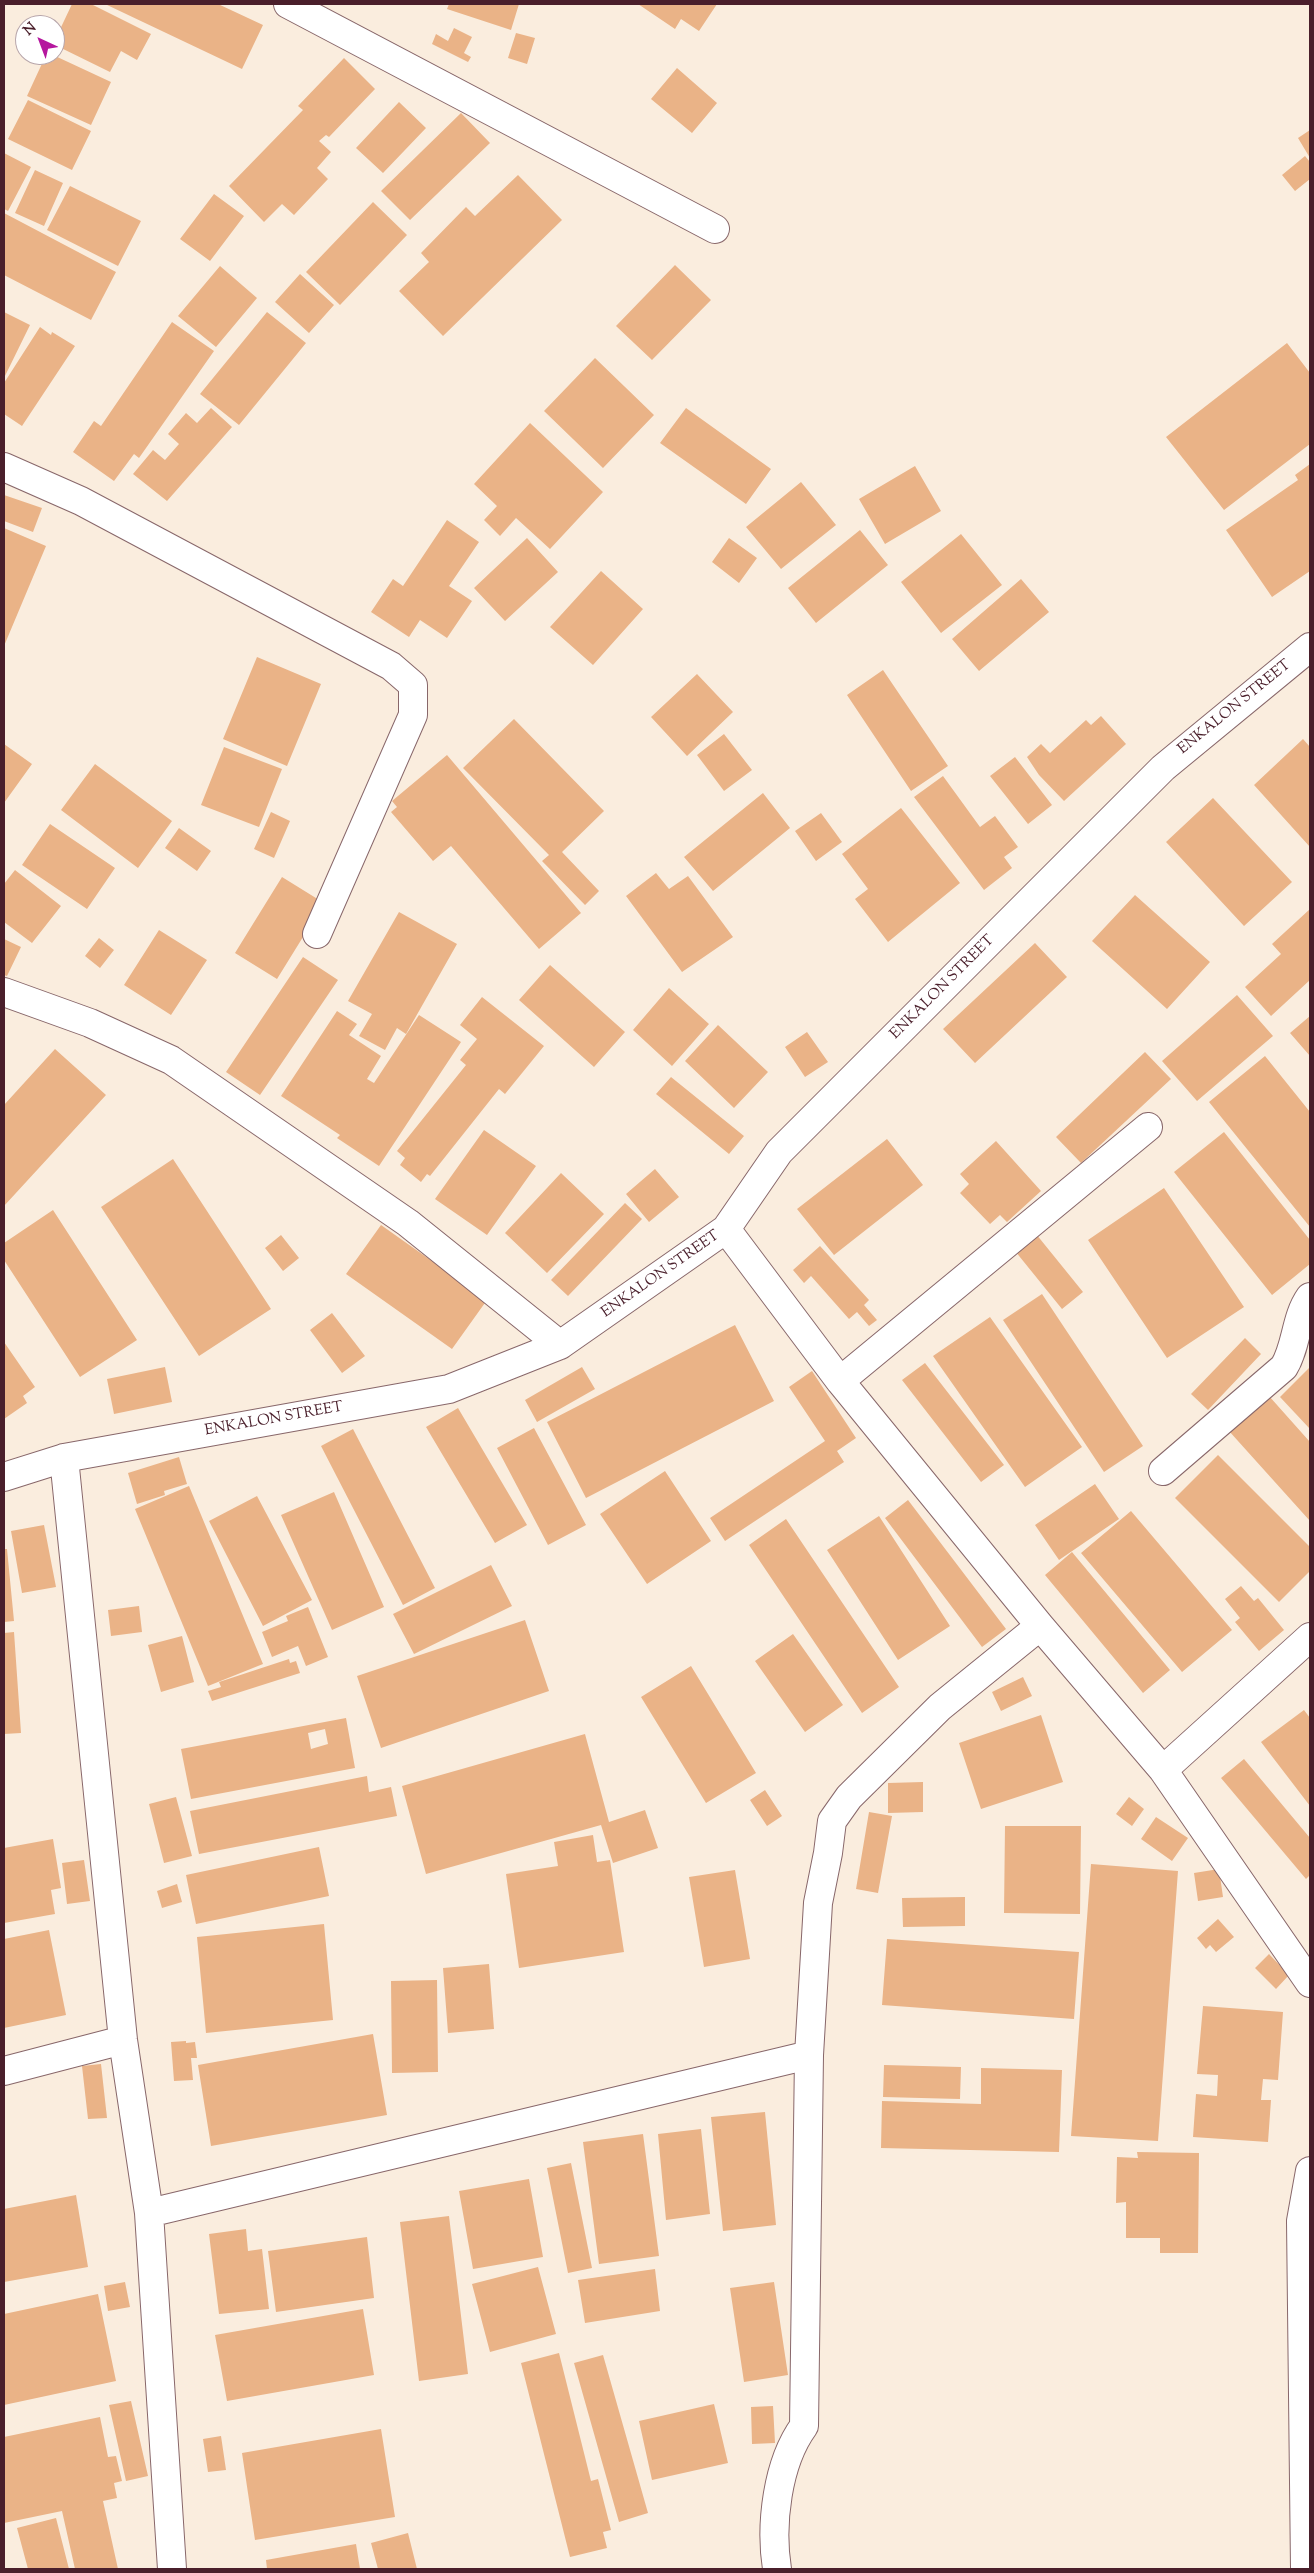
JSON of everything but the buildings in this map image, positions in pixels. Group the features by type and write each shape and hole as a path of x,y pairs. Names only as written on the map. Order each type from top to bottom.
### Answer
{"street":[{"path":"288,4 715,229"},
{"path":"4,467 80,501 391,666 413,686 413,715 317,934"},
{"name":"ENKALON STREET","path":"4,1477 64,1458 449,1389 560,1345 726,1229 779,1152 1156,774 1310,647"},
{"path":"4,992 90,1024 171,1060 408,1223 560,1345"},
{"path":"840,1381 1148,1127"},
{"path":"726,1229 840,1381 1040,1626 1163,1770 1310,1983"},
{"path":"1164,1470 1284,1367 1291,1356 1304,1305 1310,1297"},
{"path":"64,1458 123,2040 149,2213 172,2569"},
{"path":"777,2569 774,2553 776,2516 784,2464 792,2441 804,2426 809,2055 818,1904 832,1821 848,1797 940,1707 1040,1626"},
{"path":"1163,1770 1310,1637"},
{"path":"4,2071 123,2040"},
{"path":"149,2213 809,2055"},
{"path":"1305,2569 1301,2221 1310,2170"}]}
